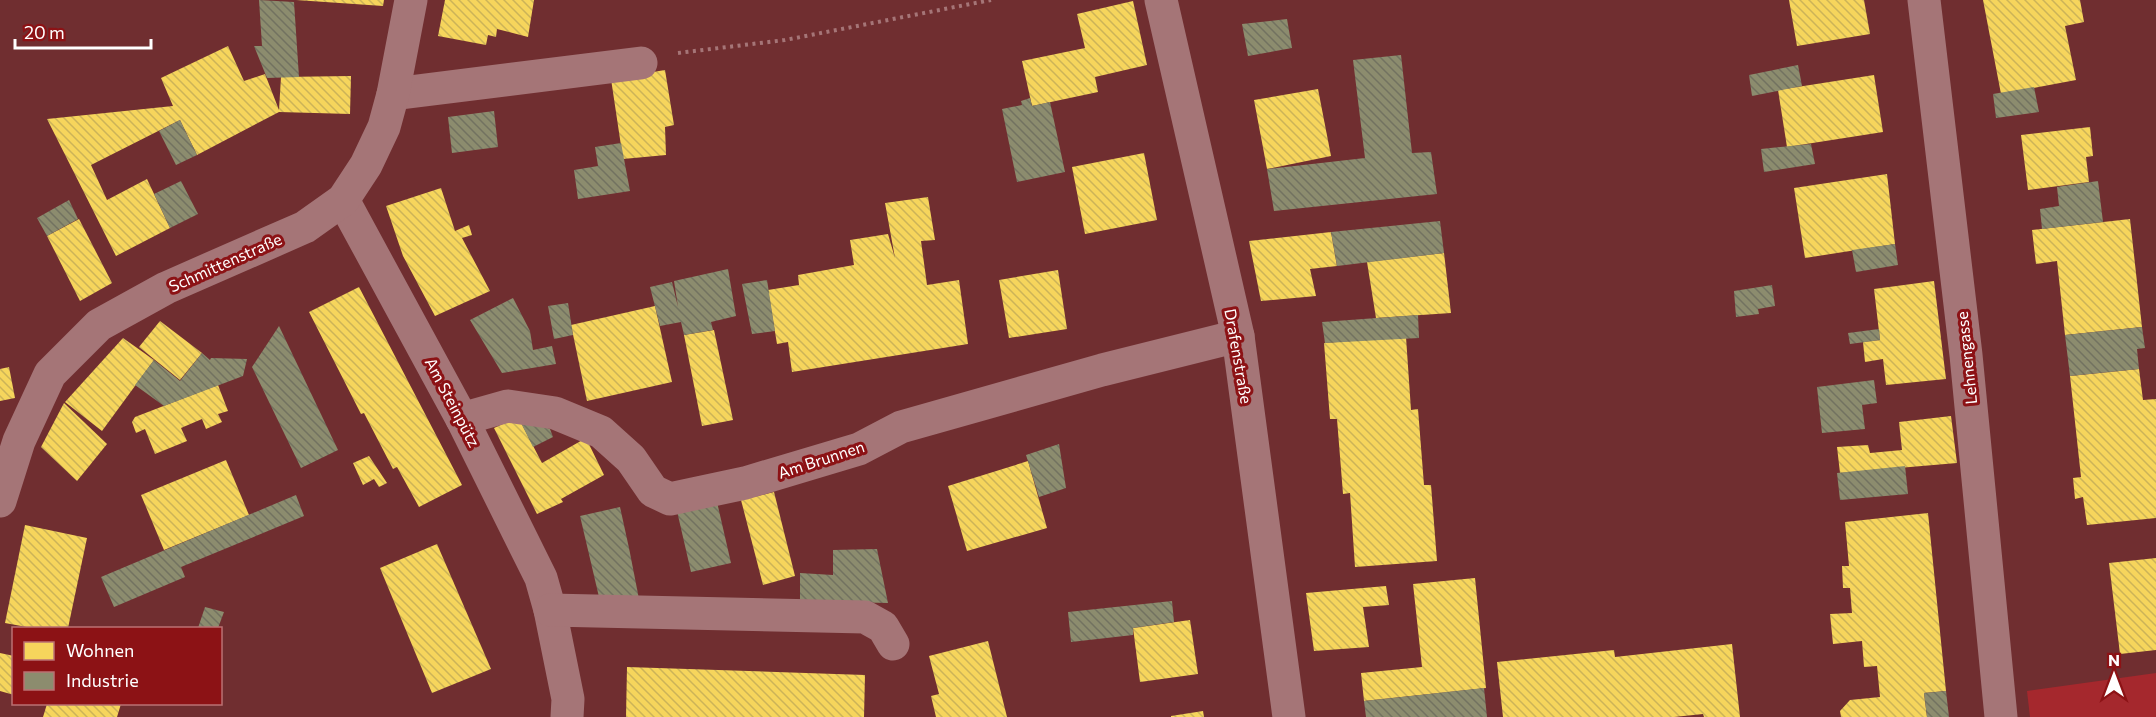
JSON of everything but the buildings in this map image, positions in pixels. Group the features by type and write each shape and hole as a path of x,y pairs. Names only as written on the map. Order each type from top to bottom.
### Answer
{"street":[{"name":"Schmittenstraße","path":"0,501 19,441 50,374 99,325 166,288 305,227 343,200 366,165 384,127 393,94 411,0"},
{"name":"Drafenstraße","path":"1161,0 1238,336 1289,717"},
{"name":"Lehnengasse","path":"1924,0 1966,355 2001,717"},
{"path":"393,94 641,63"},
{"name":"Am Steinpütz","path":"343,200 462,419 541,579 550,610 567,699 567,717"},
{"name":"Am Brunnen","path":"462,419 508,406 555,413 601,432 631,459 653,491 670,499 745,483 859,449 901,427 1102,370 1238,336"},
{"path":"550,610 865,617 883,627 893,644"}],"path":[{"path":"641,63 664,55 785,40 991,0"}],"shaded area":[{"path":"2156,673 2156,717 2030,717 2027,691"}]}
